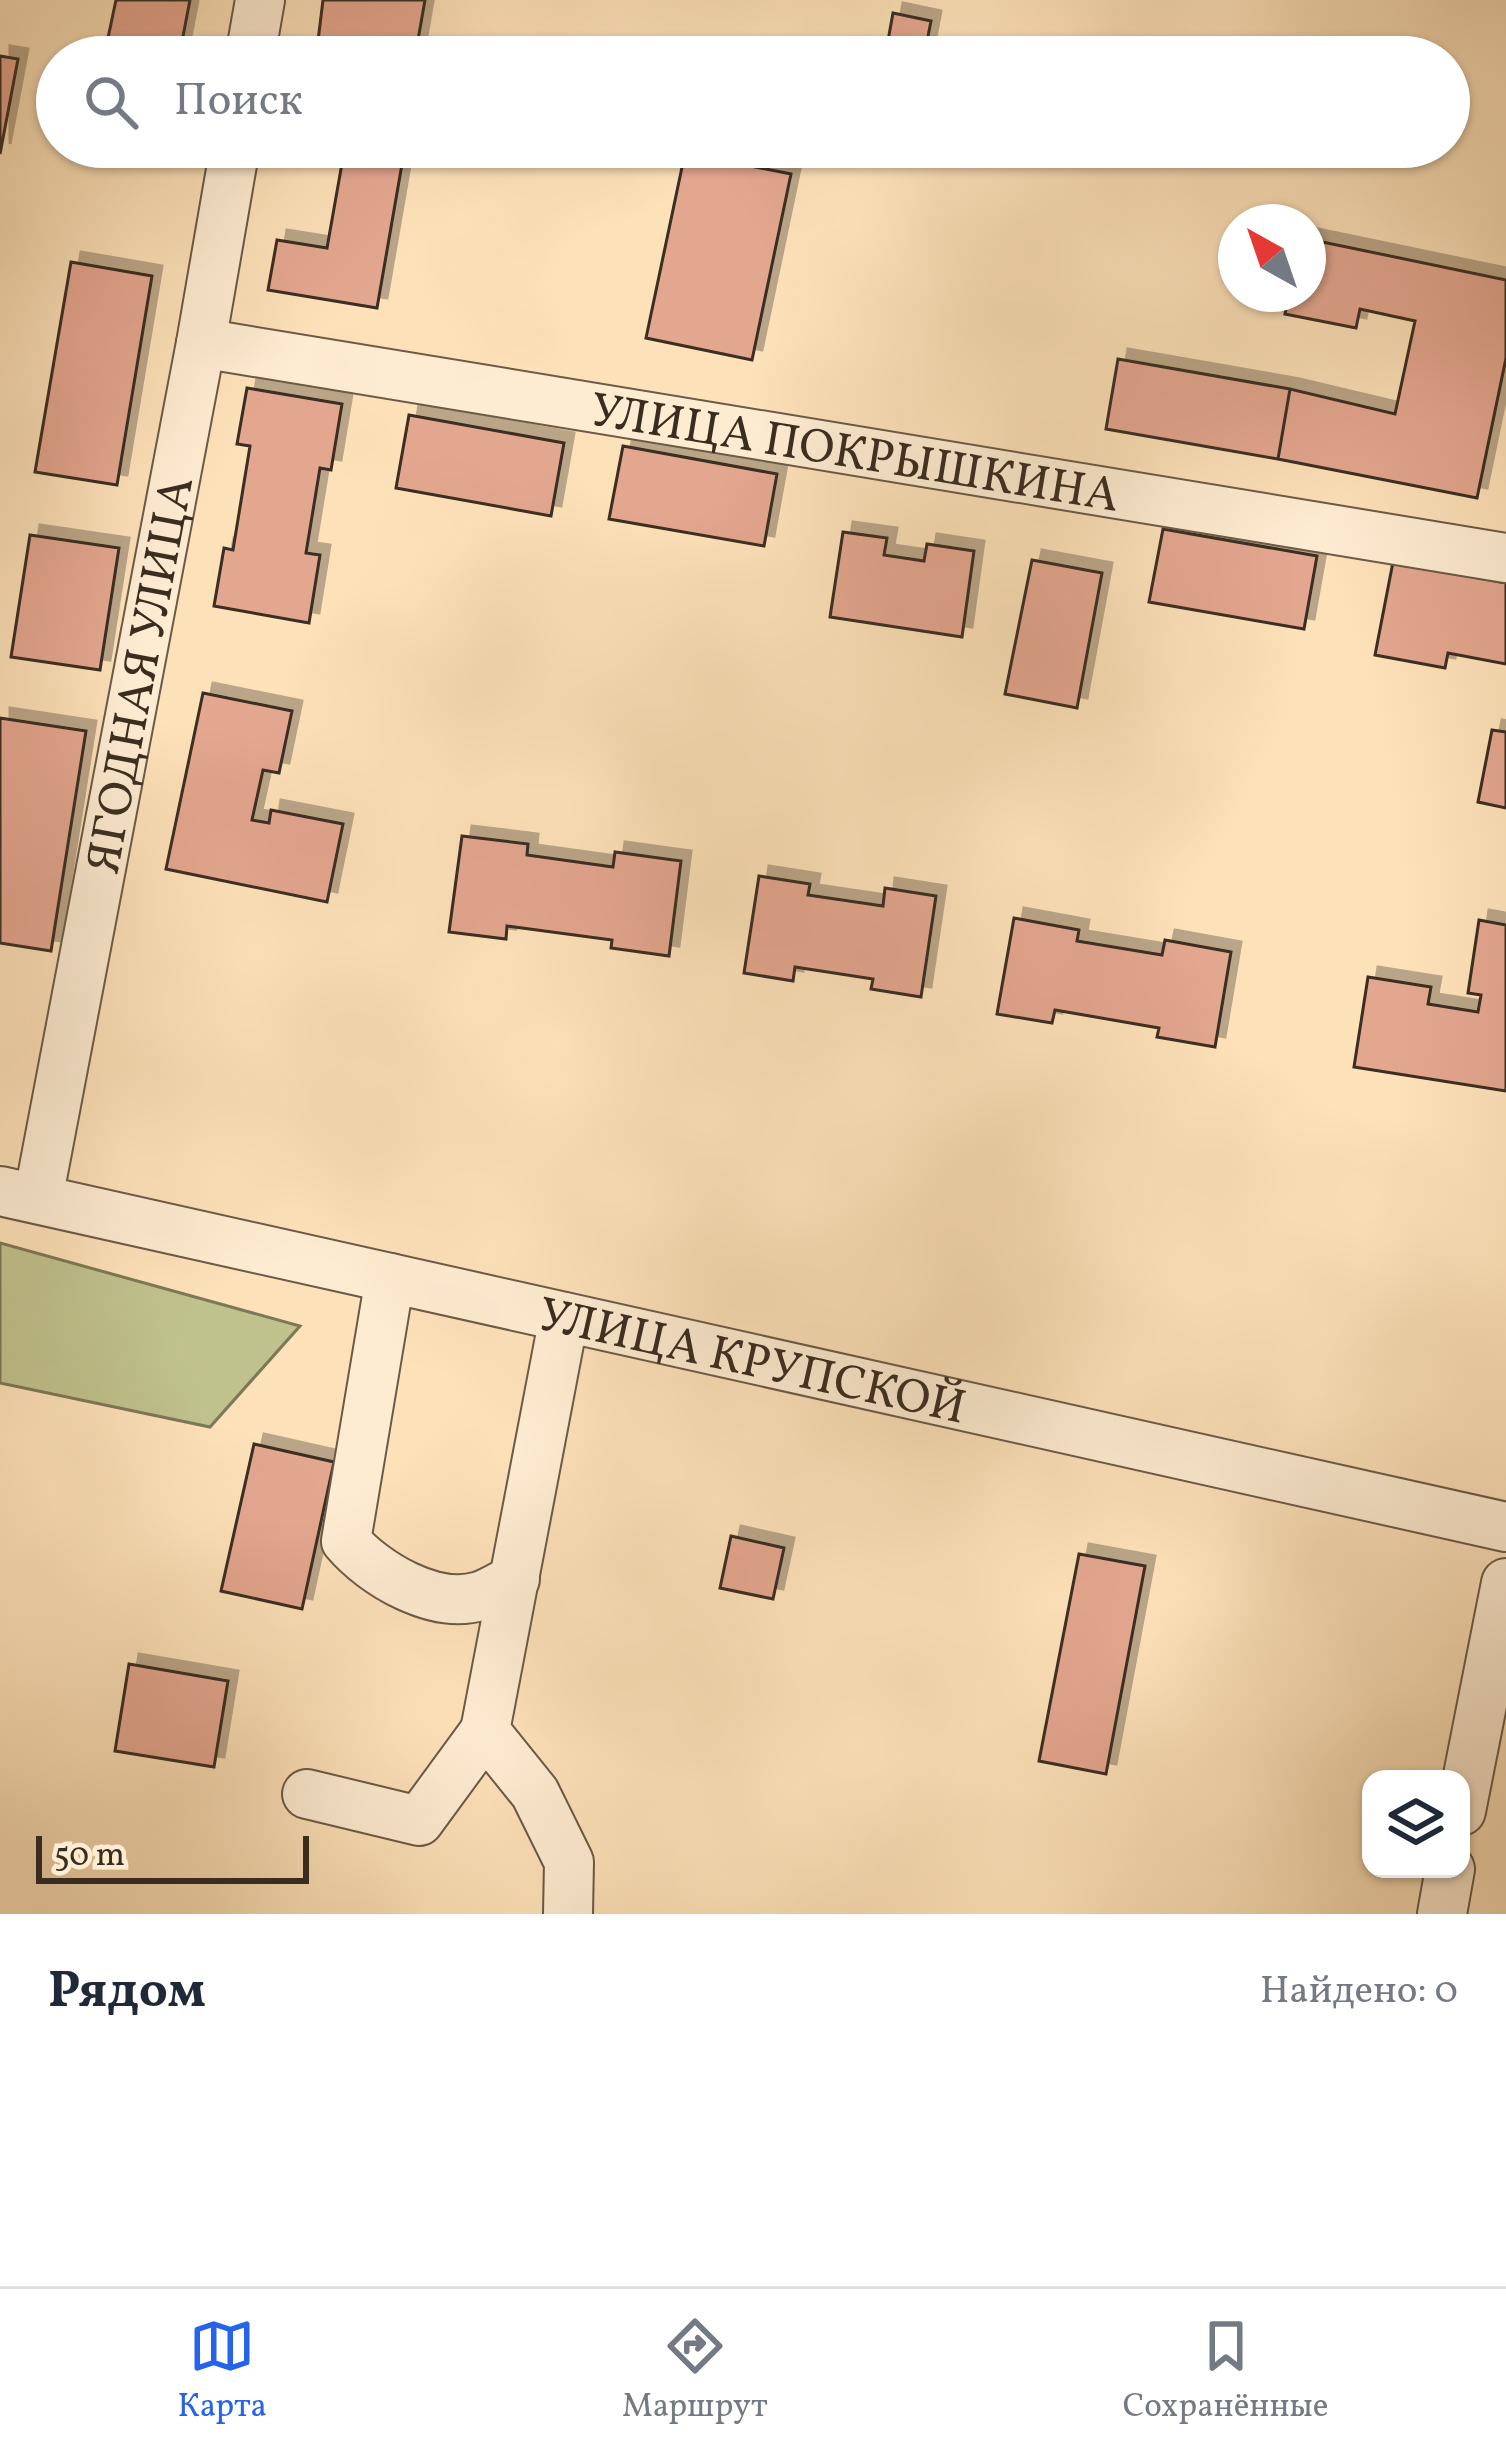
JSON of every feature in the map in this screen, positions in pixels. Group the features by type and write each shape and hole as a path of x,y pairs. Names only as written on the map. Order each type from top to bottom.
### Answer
{"street":[{"path":"254,36 260,0"},
{"name":"ЯГОДНАЯ УЛИЦА","path":"19,1195 201,343 231,168"},
{"name":"УЛИЦА ПОКРЫШКИНА","path":"201,343 1506,558"},
{"name":"УЛИЦА КРУПСКОЙ","path":"19,1195 1506,1526"},
{"path":"389,1278 346,1541 367,1566 425,1594 477,1598 515,1579"},
{"path":"307,1794 419,1822 485,1731 564,1316"},
{"path":"1470,1793 1490,1752 1506,1583"},
{"path":"485,1731 535,1793 569,1862 568,1914"},
{"path":"1442,1914 1448,1878"}],"green space":[{"path":"0,1243 300,1326 210,1427 0,1383"}],"building":[{"path":"116,0 190,0 183,36 108,36"},
{"path":"323,0 425,0 419,36 319,36"},
{"path":"893,13 931,21 928,36 889,36"},
{"path":"0,56 18,59 0,154"},
{"path":"341,168 401,168 377,308 268,290 277,240 327,248"},
{"path":"682,168 761,168 791,174 752,360 646,338"},
{"path":"1326,243 1506,280 1506,358 1477,498 1278,459 1290,389 1395,414 1415,321 1360,309 1356,328 1285,314 1326,312"},
{"path":"71,262 152,276 117,485 35,472"},
{"path":"1118,359 1290,389 1278,459 1106,429"},
{"path":"247,388 342,404 331,470 320,468 306,553 320,555 309,623 214,606 224,548 233,550 250,446 237,444"},
{"path":"409,415 564,443 551,516 396,488"},
{"path":"623,446 777,474 764,546 609,519"},
{"path":"1163,529 1317,556 1304,629 1149,602"},
{"path":"843,532 887,538 884,555 924,561 927,544 974,551 962,637 830,617"},
{"path":"30,535 119,548 100,670 11,657"},
{"path":"1032,560 1102,573 1077,708 1005,694"},
{"path":"1393,562 1506,583 1506,664 1448,653 1445,668 1375,655"},
{"path":"203,693 292,711 279,773 263,770 252,820 269,823 271,810 343,824 327,902 166,869"},
{"path":"0,718 86,731 51,951 0,943"},
{"path":"1492,730 1506,732 1506,808 1478,802"},
{"path":"462,836 528,844 527,855 613,867 615,852 681,861 669,956 611,948 612,940 507,926 506,939 449,932"},
{"path":"759,876 810,884 808,895 883,906 885,888 936,896 921,997 871,989 873,979 795,967 793,981 744,973"},
{"path":"1014,918 1079,930 1077,941 1162,955 1165,940 1231,952 1215,1047 1157,1037 1159,1028 1055,1010 1052,1023 997,1014"},
{"path":"1479,920 1506,925 1506,1091 1354,1067 1368,977 1431,987 1428,1004 1478,1012 1481,995 1468,993"},
{"path":"254,1444 334,1462 302,1609 221,1591"},
{"path":"731,1536 784,1548 773,1599 720,1588"},
{"path":"1079,1554 1145,1566 1106,1774 1039,1761"},
{"path":"129,1664 228,1681 214,1767 115,1751"}]}
